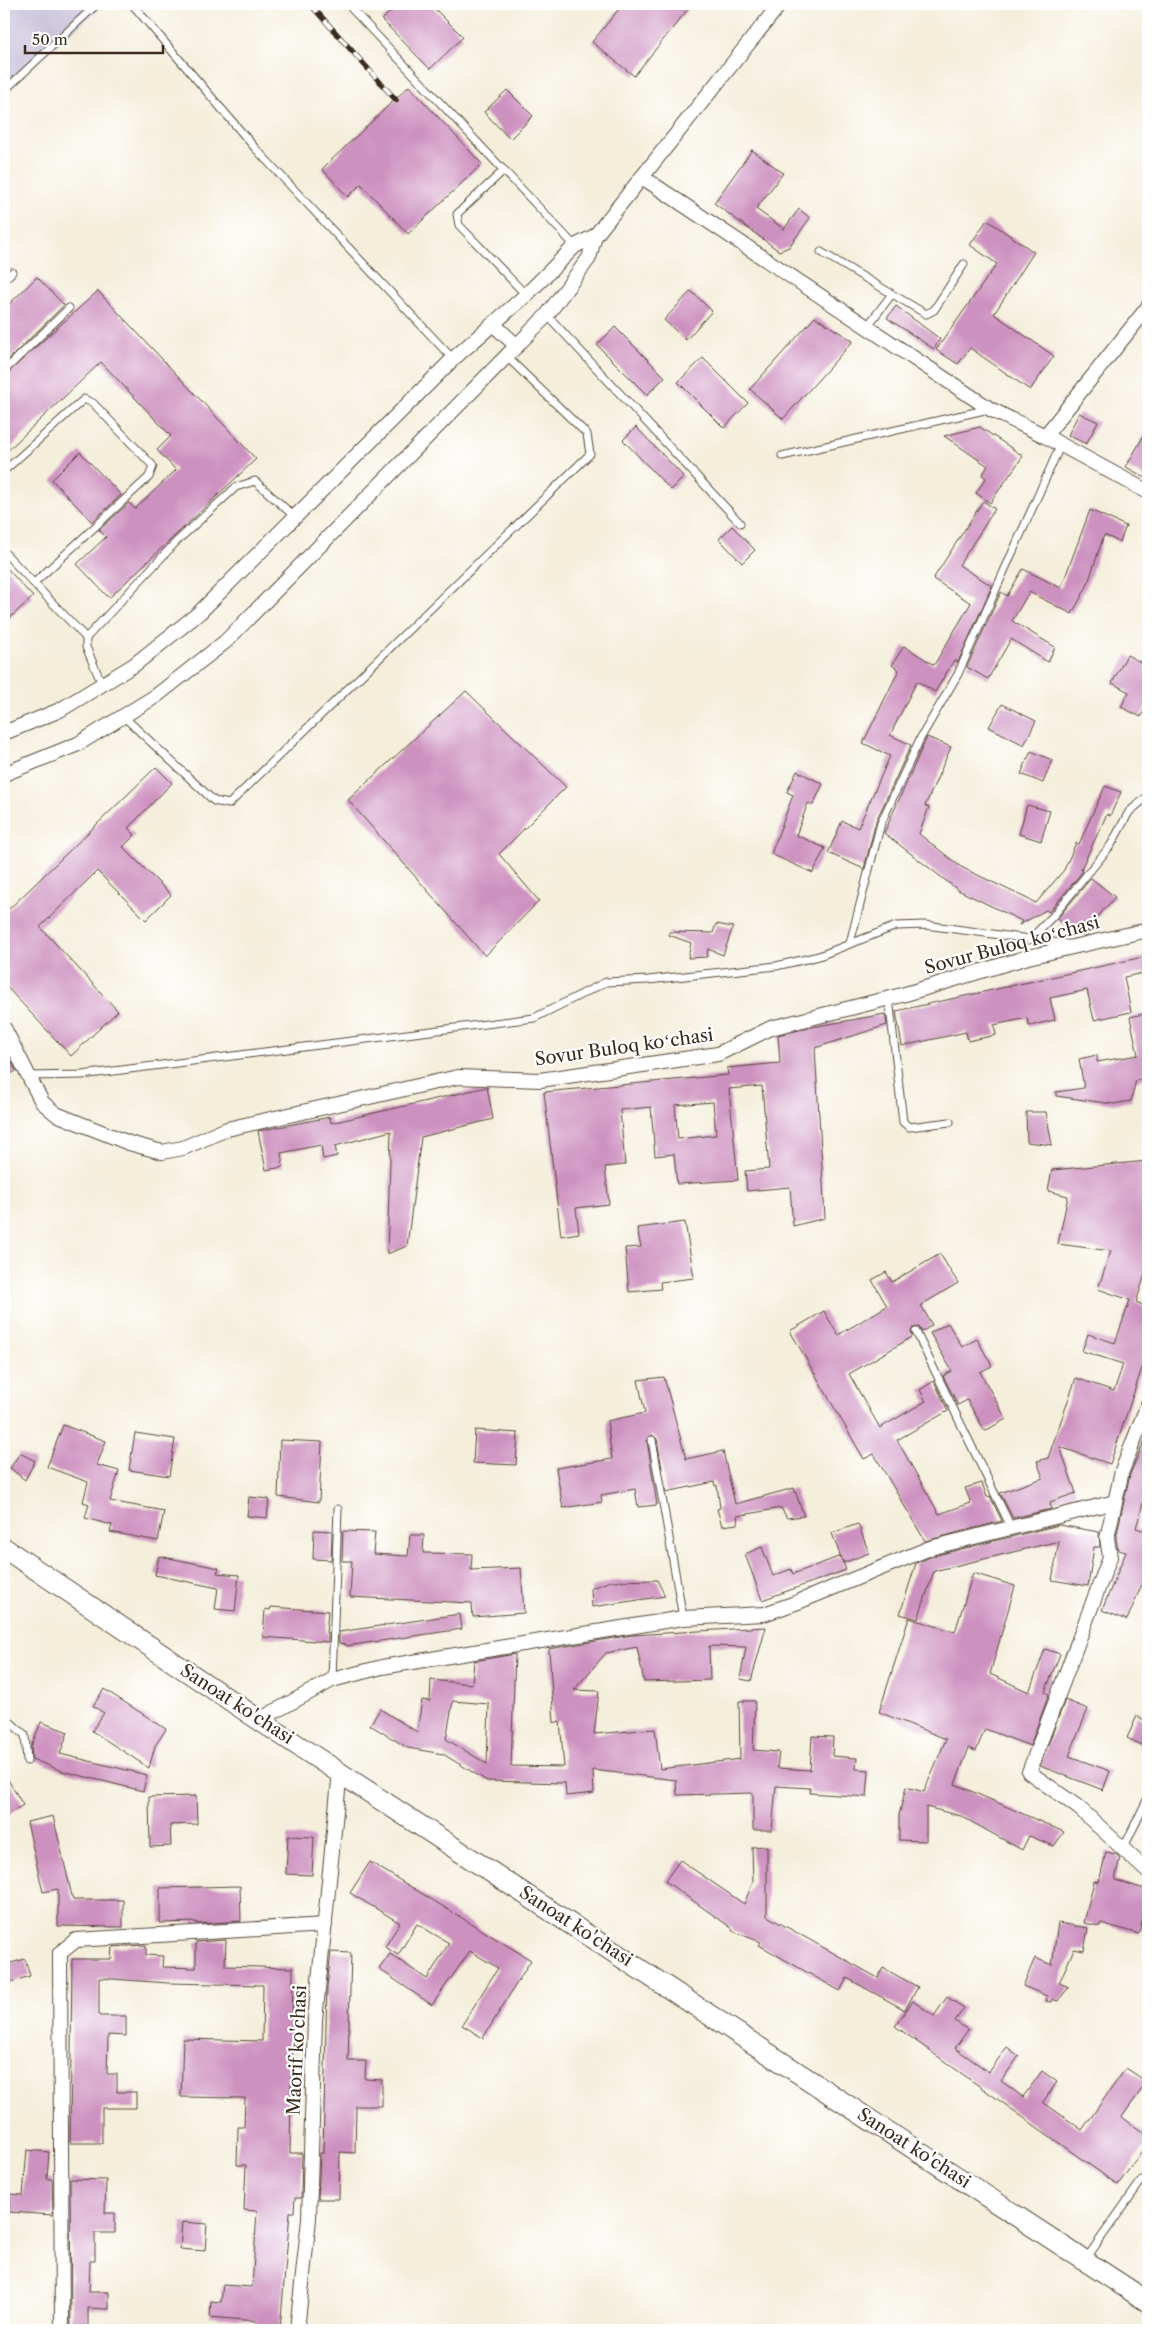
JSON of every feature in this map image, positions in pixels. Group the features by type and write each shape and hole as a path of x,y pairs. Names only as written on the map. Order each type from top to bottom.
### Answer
{"main road":[{"name":"Sanoat ko'chasi","path":"4,1548 259,1720 340,1771 1148,2302"}],"street":[{"path":"4,774 78,744 156,696 224,642 512,352 547,314 588,258 595,236 780,4"},
{"path":"642,178 990,409 1061,444 1148,492"},
{"path":"4,733 60,710 134,665 199,613 453,360 494,325 575,246 595,236"},
{"path":"1045,436 1148,307"},
{"path":"494,325 512,352"},
{"name":"Sovur Buloq koʻchasi","path":"4,1028 42,1102 56,1114 129,1144 162,1152 183,1148 227,1129 458,1076 540,1080 718,1054 771,1028 889,998 1076,946 1148,930"},
{"path":"1148,1404 1122,1471 1107,1538 1110,1558 1029,1772 1079,1808 1148,1872"},
{"path":"259,1720 332,1680 382,1667 683,1618 764,1614 930,1548 1011,1526 1115,1502"},
{"name":"Maorif ko'chasi","path":"298,2330 309,2219 316,2020 340,1771"},
{"path":"62,2330 60,1953 76,1940 325,1925"}],"lane":[{"path":"4,91 97,4"},
{"path":"132,4 255,148 453,360"},
{"path":"350,7 575,246"},
{"path":"504,170 457,214 459,225 526,295"},
{"path":"821,252 926,314 934,310 964,264"},
{"path":"4,280 12,272"},
{"path":"866,328 892,294"},
{"path":"4,371 69,308"},
{"path":"547,314 740,523"},
{"path":"123,716 214,802 229,804 590,454 587,434 512,352"},
{"path":"4,471 84,399 93,403 153,466 149,477 34,584"},
{"path":"782,456 990,409"},
{"path":"850,942 881,822 920,739 958,674 1061,444"},
{"path":"102,684 86,647 86,638 177,541 236,487 255,481 296,517"},
{"path":"4,552 86,638"},
{"path":"1029,940 1053,916 1111,845 1129,812 1148,796"},
{"path":"28,1076 82,1075 534,1018 606,982 648,980 776,966 819,956 850,942 896,926 926,925 1076,946"},
{"path":"889,998 903,1122 909,1127 950,1122"},
{"path":"916,1332 1011,1526"},
{"path":"652,1440 683,1618"},
{"path":"332,1680 338,1509"},
{"path":"4,1720 10,1722 25,1735 26,1761"},
{"path":"1123,1849 1148,1798"},
{"path":"1085,2261 1142,2180"}],"shaded area":[{"path":"4,4 105,4 4,89"}],"building":[{"path":"398,4 430,4 463,37 430,69 382,20"},
{"path":"623,4 692,4 634,76 592,42"},
{"path":"409,86 482,164 408,234 361,184 348,197 322,169"},
{"path":"507,90 533,116 510,139 484,112"},
{"path":"752,150 783,173 756,209 784,229 799,209 810,218 789,247 779,251 714,203"},
{"path":"987,220 1034,252 994,314 1054,356 1030,390 970,348 958,364 936,350 997,264 970,245"},
{"path":"37,277 64,305 4,364 4,309"},
{"path":"98,291 256,459 109,598 77,564 106,537 99,530 129,503 135,509 176,470 157,450 171,436 101,362 4,454 4,376"},
{"path":"691,291 712,311 686,340 664,320"},
{"path":"896,306 940,339 934,349 887,318"},
{"path":"815,317 853,341 783,419 750,389"},
{"path":"615,327 665,377 647,395 597,345"},
{"path":"703,358 748,403 724,428 678,382"},
{"path":"1079,413 1098,422 1086,444 1068,435"},
{"path":"636,427 684,477 671,490 623,440"},
{"path":"980,427 1023,456 990,503 976,493 986,478 982,475 988,466 944,436"},
{"path":"1148,428 1148,479 1126,467"},
{"path":"80,452 121,495 92,522 52,480"},
{"path":"983,501 995,509 959,565 992,586 958,662 954,660 935,692 917,681 890,735 911,745 876,821 864,869 828,853 842,821 858,828 890,756 863,743 899,670 892,665 904,646 934,665 971,603 933,579"},
{"path":"1090,510 1126,526 1120,542 1104,535 1087,586 1072,614 1029,592 1012,621 1055,647 1048,662 1011,639 988,679 967,667 1001,592 1007,596 1023,569 1061,588"},
{"path":"732,526 755,550 742,563 719,539"},
{"path":"4,565 33,597 4,623"},
{"path":"1127,655 1148,666 1148,702 1141,717 1121,707 1129,692 1112,683"},
{"path":"466,691 566,787 499,854 539,901 485,956 348,800"},
{"path":"1002,704 1036,721 1024,745 989,727"},
{"path":"927,737 951,747 925,806 929,807 919,834 961,867 1036,903 1064,870 1076,843 1079,844 1105,786 1121,792 1110,816 1107,814 1081,869 1083,871 1049,912 1046,910 1019,925 1022,921 958,890 884,833"},
{"path":"1031,751 1052,760 1043,783 1021,774"},
{"path":"156,767 172,783 128,828 135,835 123,847 171,895 146,920 97,871 40,927 118,1011 71,1056 4,984 4,914"},
{"path":"797,771 823,784 813,805 808,803 796,835 825,848 813,873 771,854 793,795 787,792"},
{"path":"1027,805 1050,811 1041,841 1019,834"},
{"path":"1091,878 1115,897 1094,921 1068,928 1057,919"},
{"path":"716,924 733,927 723,955 708,949 707,957 688,958 691,943 669,935 669,932 713,933"},
{"path":"1148,956 1148,972 1124,977 1131,1012 1094,1020 1087,990 1050,998 1055,1020 1029,1026 1027,1018 994,1025 996,1035 968,1041 966,1032 902,1046 896,1011"},
{"path":"1148,1013 1148,1079 1136,1080 1131,1101 1113,1104 1056,1096 1056,1092 1084,1088 1079,1059 1097,1055 1097,1062 1138,1055 1130,1017"},
{"path":"885,1014 887,1025 815,1048 825,1218 793,1226 790,1187 747,1191 745,1171 769,1169 762,1086 729,1089 738,1180 677,1184 674,1154 655,1156 651,1107 620,1110 625,1165 605,1167 609,1204 576,1208 579,1233 561,1236 544,1092 728,1075 727,1068 780,1063 778,1035","holes":["713,1102 716,1135 678,1139 675,1105"]},
{"path":"4,1047 16,1071 4,1078"},
{"path":"487,1087 493,1119 421,1137 407,1246 387,1254 391,1131 335,1146 337,1156 323,1159 321,1145 281,1153 283,1167 266,1170 258,1131 330,1117 331,1123"},
{"path":"1026,1112 1046,1112 1052,1145 1027,1142"},
{"path":"1148,1161 1148,1266 1136,1302 1148,1307 1148,1350 1110,1464 1060,1447 1076,1493 1050,1502 1051,1509 1013,1518 1000,1493 1043,1478 1037,1461 1048,1458 1076,1378 1114,1391 1123,1364 1082,1351 1088,1334 1115,1343 1130,1300 1098,1289 1111,1251 1058,1244 1068,1196 1048,1191 1052,1170"},
{"path":"685,1222 694,1278 660,1282 661,1289 629,1292 625,1248 641,1247 637,1228"},
{"path":"940,1254 958,1283 921,1305 932,1325 922,1332 919,1327 913,1328 911,1331 912,1337 849,1374 880,1428 926,1401 920,1390 934,1381 948,1411 897,1440 939,1514 971,1503 965,1488 982,1483 987,1497 990,1496 1002,1521 925,1541 874,1454 864,1459 790,1331 824,1311 838,1335 887,1306 872,1280 886,1272 892,1282"},
{"path":"948,1323 962,1347 977,1339 992,1366 980,1372 1006,1419 985,1431 967,1400 958,1405 943,1376 952,1371 930,1333"},
{"path":"664,1377 686,1459 723,1451 735,1504 794,1488 804,1516 787,1518 781,1508 737,1516 738,1524 722,1526 717,1509 720,1508 717,1485 715,1486 714,1482 666,1492 657,1439 652,1435 647,1441 657,1505 638,1507 635,1489 601,1495 602,1502 563,1508 556,1468 612,1459 607,1421 645,1413 638,1380"},
{"path":"63,1425 106,1441 97,1465 119,1471 110,1501 164,1511 158,1541 110,1532 112,1525 85,1518 89,1504 83,1502 88,1482 47,1467"},
{"path":"475,1430 518,1433 516,1465 473,1463"},
{"path":"135,1433 175,1439 169,1476 129,1470"},
{"path":"1148,1433 1148,1485 1136,1528 1148,1532 1148,1587 1142,1584 1127,1620 1102,1610 1126,1552 1118,1550 1116,1538 1130,1474"},
{"path":"280,1440 322,1442 319,1502 278,1497"},
{"path":"20,1453 35,1461 25,1480 10,1468"},
{"path":"249,1497 269,1499 267,1518 247,1516"},
{"path":"858,1524 869,1553 843,1563 832,1533"},
{"path":"1059,1525 1099,1532 1100,1547 1094,1547 1088,1586 1052,1580 1059,1541 934,1571 918,1619 900,1614 916,1563 933,1556"},
{"path":"314,1530 332,1531 331,1560 313,1559"},
{"path":"343,1531 375,1532 373,1554 408,1556 410,1535 424,1535 423,1553 472,1554 471,1570 521,1568 524,1613 473,1617 472,1603 350,1597 352,1561 342,1561"},
{"path":"762,1547 773,1576 791,1569 793,1574 841,1556 846,1570 762,1600 745,1554"},
{"path":"159,1556 219,1568 217,1573 239,1575 235,1611 215,1609 218,1588 155,1575"},
{"path":"973,1573 1015,1586 990,1674 1029,1692 1045,1649 1060,1654 1045,1692 1049,1694 1030,1746 985,1729 976,1751 969,1748 955,1784 1064,1832 1054,1846 1029,1836 1022,1850 961,1816 926,1807 926,1841 899,1840 899,1815 906,1787 924,1792 946,1739 879,1712 909,1618 955,1632"},
{"path":"657,1580 665,1596 592,1607 591,1588 611,1581"},
{"path":"271,1607 328,1611 326,1633 328,1633 328,1642 263,1637 265,1609 270,1610"},
{"path":"460,1614 462,1629 346,1646 339,1643 339,1632"},
{"path":"766,1627 751,1681 740,1679 746,1647 709,1646 710,1680 644,1682 637,1647 606,1653 574,1690 599,1691 594,1734 655,1729 660,1769 740,1759 739,1701 755,1701 753,1750 779,1752 777,1768 810,1770 812,1736 833,1737 832,1756 857,1758 856,1769 869,1770 867,1797 810,1793 810,1788 776,1786 772,1830 753,1830 753,1793 677,1795 676,1780 593,1770 594,1793 566,1796 565,1783 487,1781 443,1754 408,1748 370,1725 380,1709 417,1732 422,1700 430,1701 431,1680 472,1684 474,1661 515,1654 511,1766 564,1767 560,1721 554,1723 549,1649 632,1635","holes":["453,1701 489,1704 487,1764 446,1739"]},
{"path":"104,1689 166,1729 155,1746 149,1768 92,1731 104,1713 93,1706"},
{"path":"1065,1700 1088,1709 1069,1756 1110,1771 1103,1790 1040,1766"},
{"path":"1137,1716 1148,1722 1148,1732 1142,1745 1127,1738"},
{"path":"41,1722 68,1732 60,1754 147,1775 143,1791 62,1771 32,1759 31,1747"},
{"path":"4,1773 23,1805 4,1817"},
{"path":"196,1796 197,1824 170,1825 171,1846 150,1847 149,1797"},
{"path":"53,1816 73,1900 123,1900 123,1927 58,1926 58,1889 43,1892 27,1822"},
{"path":"288,1836 314,1837 312,1875 286,1874"},
{"path":"767,1846 767,1916 878,1978 883,1968 918,1987 905,2010 847,1978 840,1991 759,1945 761,1942 732,1931 733,1929 665,1881 680,1860 744,1904 753,1882 752,1847"},
{"path":"1106,1852 1116,1854 1120,1858 1115,1880 1148,1890 1148,1911 1145,1910 1139,1934 1101,1923 1100,1926 1084,1923 1094,1881 1099,1882"},
{"path":"370,1862 531,1960 483,2038 462,2025 498,1968 470,1951 432,2005 379,1969 390,1954 427,1979 449,1943 417,1924 398,1955 385,1947 400,1923 350,1893"},
{"path":"240,1886 241,1921 197,1924 197,1922 160,1923 160,1888"},
{"path":"1058,1923 1088,1928 1084,1951 1074,1949 1059,1983 1069,1987 1058,2001 1052,1999 1051,2002 1046,2001 1047,1996 1023,1986 1035,1958 1052,1965"},
{"path":"226,1940 225,1966 293,1968 290,2153 302,2153 301,2198 295,2198 294,2212 290,2212 280,2330 255,2330 256,2321 210,2317 211,2301 221,2302 223,2285 252,2287 257,2211 244,2210 246,2165 237,2165 238,2127 244,2127 245,2098 181,2097 183,2039 262,2041 263,1985 168,1983 99,1978 99,2016 126,2016 126,2036 108,2035 107,2074 117,2074 117,2092 136,2092 136,2108 102,2108 102,2143 70,2143 72,1959 111,1959 112,1947 146,1945 146,1955 163,1956 162,1967 196,1968 196,1942"},
{"path":"331,1952 351,1953 348,2061 366,2061 365,2079 382,2080 382,2106 356,2106 355,2153 340,2152 339,2199 318,2199 320,2153 323,2153 327,1986"},
{"path":"25,1959 30,1976 4,1984 4,1965"},
{"path":"947,1997 964,2008 955,2021 968,2030 955,2048 989,2072 1007,2047 1019,2056 1001,2081 1023,2097 1042,2071 1057,2082 1043,2102 1082,2130 1126,2068 1147,2082 1122,2117 1148,2136 1148,2142 1118,2185 895,2026 913,2001 934,2016"},
{"path":"27,2150 49,2152 47,2179 52,2179 53,2215 9,2212 10,2194 23,2195"},
{"path":"70,2179 106,2180 105,2213 115,2213 115,2233 95,2233 95,2261 90,2261 89,2292 109,2292 109,2309 88,2308 88,2330 71,2330"},
{"path":"182,2222 207,2224 205,2251 180,2249"}],"railway":[{"path":"310,4 396,100"}]}
